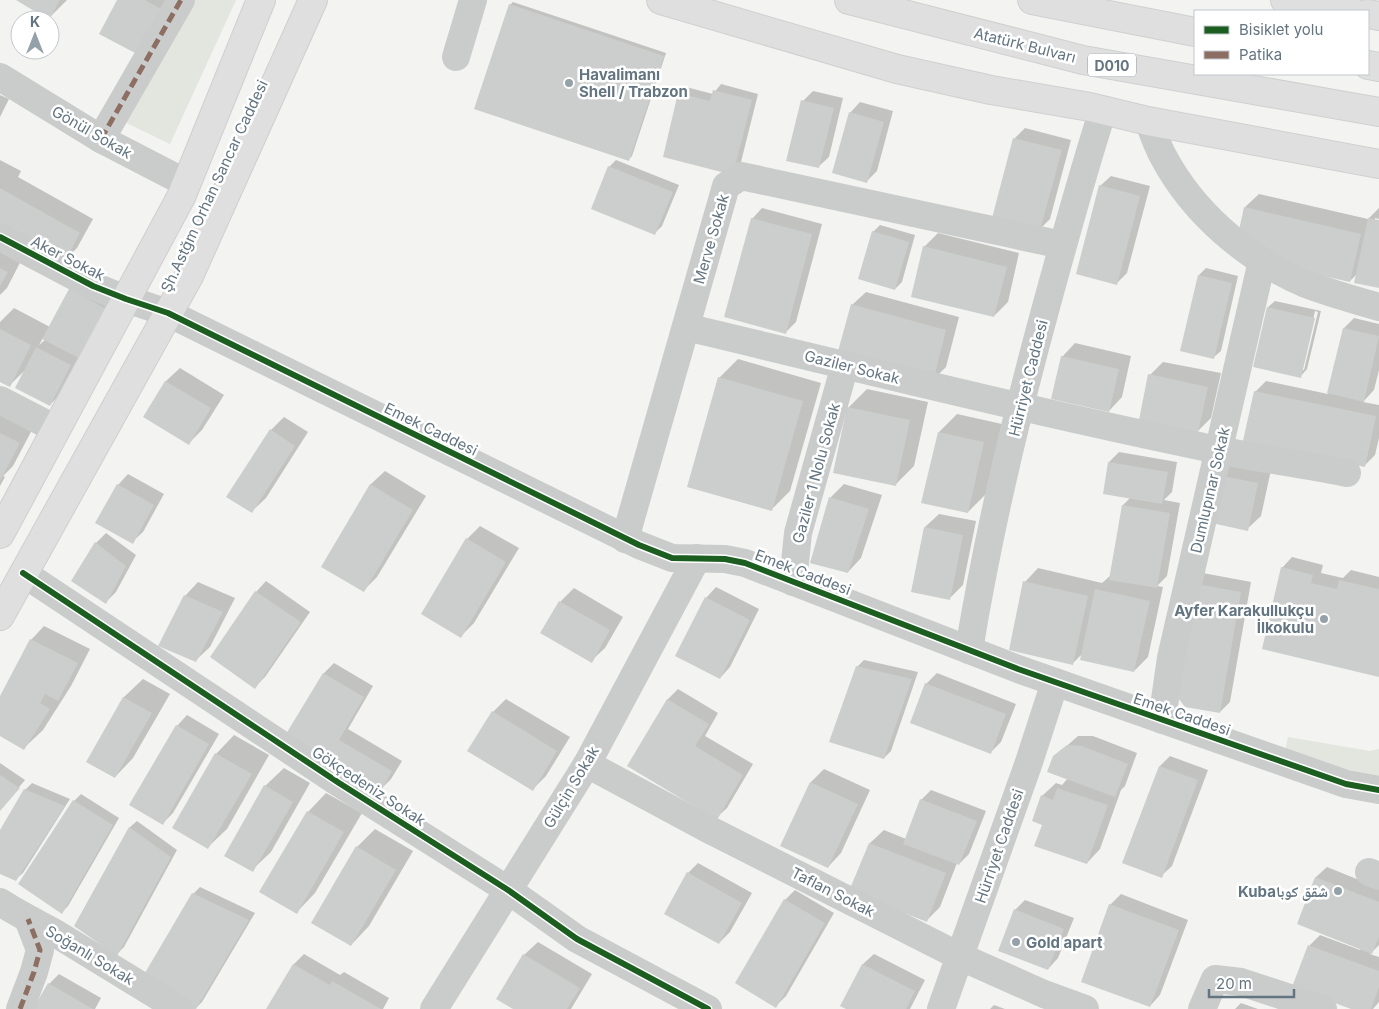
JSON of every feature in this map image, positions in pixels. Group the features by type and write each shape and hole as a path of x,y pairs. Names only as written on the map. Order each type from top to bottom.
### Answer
{"main road":[{"name":"Şh.Astğm Orhan Sancar Caddesi","path":"0,534 181,197 261,0"},
{"name":"Şh.Astğm Orhan Sancar Caddesi","path":"0,616 189,276 313,0"},
{"path":"661,0 897,69 990,90 1379,164"},
{"name":"Atatürk Bulvarı","path":"849,0 1083,60 1379,112"},
{"path":"1032,0 1194,32"},
{"path":"1285,0 1345,10"}],"street":[{"path":"456,57 473,0"},
{"path":"101,139 176,2"},
{"name":"Gönül Sokak","path":"0,77 101,139 186,184"},
{"name":"Hürriyet Caddesi","path":"969,650 975,612 1019,408 1080,180 1103,110"},
{"path":"1148,121 1163,156 1178,181 1215,226 1254,257 1306,284 1379,307"},
{"name":"Merve Sokak","path":"625,539 726,186 741,176 1062,245"},
{"name":"Aker Sokak","path":"0,237 93,286 126,299"},
{"name":"Dumlupınar Sokak","path":"1162,720 1171,658 1262,260"},
{"name":"Emek Caddesi","path":"126,299 168,313 625,539 672,558 725,559 745,563 1055,682 1346,784 1379,790"},
{"name":"Gaziler Sokak","path":"686,327 1019,408 1266,460 1296,463 1348,473"},
{"name":"Gaziler 1 Nolu Sokak","path":"793,582 798,533 845,365"},
{"path":"0,400 56,429"},
{"name":"Gülçin Sokak","path":"434,1009 587,764 697,558"},
{"name":"Gökçedeniz Sokak","path":"23,573 339,783 508,890 577,939 708,1009"},
{"name":"Hürriyet Caddesi","path":"941,1009 1028,765 1055,682"},
{"name":"Taflan Sokak","path":"587,764 706,828 961,956 1044,994 1085,1009"},
{"name":"Soğanlı Sokak","path":"0,902 18,915 55,933 179,1009"},
{"path":"20,1009 40,950 28,919"},
{"path":"1202,1009 1215,979 1242,982 1323,1009"}],"shaded area":[{"path":"181,0 236,0 170,144 114,117"},
{"path":"1288,737 1370,751 1379,749 1379,788 1283,760"}],"building":[{"path":"16,0 60,0 54,10 32,10"},
{"path":"117,0 145,0 161,9 137,54 99,34"},
{"path":"509,4 664,56 629,161 474,109"},
{"path":"713,90 752,100 733,175 663,157 678,93 710,101"},
{"path":"801,100 834,108 819,168 786,161"},
{"path":"849,112 884,122 867,183 832,173"},
{"path":"1013,138 1062,150 1040,230 992,218"},
{"path":"608,166 673,192 655,235 591,209"},
{"path":"1099,185 1140,196 1117,285 1076,274"},
{"path":"0,188 80,233 64,263 0,230"},
{"path":"1244,207 1361,234 1350,282 1283,267 1238,235"},
{"path":"751,218 812,234 786,334 724,317"},
{"path":"1368,218 1379,220 1379,288 1354,283"},
{"path":"872,231 909,242 895,290 858,279"},
{"path":"923,246 1007,267 994,317 911,297"},
{"path":"0,268 8,272 0,286"},
{"path":"1198,275 1232,283 1214,359 1180,351"},
{"path":"69,289 112,312 84,361 42,339"},
{"path":"851,304 946,330 933,382 837,355"},
{"path":"1267,307 1315,318 1301,378 1253,367"},
{"path":"1343,328 1379,336 1364,402 1327,393"},
{"path":"0,329 31,345 10,387 0,382"},
{"path":"36,347 71,365 50,406 15,388"},
{"path":"1061,356 1119,369 1109,412 1051,399"},
{"path":"1148,374 1208,387 1198,433 1139,420"},
{"path":"718,377 803,401 772,511 687,487"},
{"path":"165,381 211,408 189,445 143,417"},
{"path":"1254,391 1376,416 1365,467 1243,441"},
{"path":"847,407 910,420 896,486 833,473"},
{"path":"270,429 295,446 252,513 226,497"},
{"path":"938,432 984,442 968,513 921,503"},
{"path":"0,433 20,443 0,481"},
{"path":"1108,462 1168,472 1162,504 1103,494"},
{"path":"1218,475 1258,483 1248,531 1207,522"},
{"path":"117,484 154,505 133,544 95,523"},
{"path":"370,484 413,510 364,592 321,567"},
{"path":"829,497 869,509 848,573 810,563"},
{"path":"1122,505 1170,513 1157,588 1109,580"},
{"path":"924,527 963,535 950,600 911,592"},
{"path":"466,538 506,562 461,638 421,614"},
{"path":"95,542 126,566 106,604 71,581"},
{"name":"Ayfer Karakullukçu İlkokulu","path":"1281,567 1313,575 1311,583 1337,589 1339,580 1379,589 1379,677 1262,649"},
{"path":"1023,581 1088,596 1073,665 1009,650"},
{"path":"1191,583 1241,592 1220,713 1185,707 1172,690"},
{"path":"1095,589 1150,601 1134,672 1080,660"},
{"path":"255,591 301,622 255,689 210,657"},
{"path":"184,595 223,612 196,662 158,646"},
{"path":"705,597 750,620 720,679 675,656"},
{"path":"559,601 610,630 592,663 540,633"},
{"path":"30,639 78,663 58,701 45,694 40,703 50,709 24,750 0,736 0,696"},
{"path":"856,666 912,679 884,759 829,742"},
{"path":"323,673 364,697 339,740 392,771 381,791 286,734"},
{"path":"925,683 1006,714 991,754 910,723"},
{"path":"123,697 152,713 115,778 86,762"},
{"path":"667,699 709,724 695,746 743,775 717,820 627,766"},
{"path":"492,711 557,751 533,791 467,751"},
{"path":"176,725 209,744 163,825 129,805"},
{"path":"1067,745 1082,746 1128,764 1115,797 1047,772 1053,756"},
{"path":"215,753 252,774 208,849 172,828"},
{"path":"1159,766 1198,780 1162,878 1122,863"},
{"path":"0,775 20,788 0,811"},
{"path":"810,782 858,804 828,868 780,846"},
{"path":"264,785 293,802 253,872 224,856"},
{"path":"1057,788 1108,805 1087,864 1034,846 1042,825 1032,821 1041,795 1053,800"},
{"path":"24,789 65,806 16,881 0,874 0,830"},
{"path":"920,799 977,821 959,865 903,844"},
{"path":"73,800 113,825 62,914 18,884"},
{"path":"307,811 344,832 297,914 259,892"},
{"path":"129,827 171,857 117,956 74,926"},
{"path":"869,843 946,873 927,922 849,891"},
{"path":"356,846 396,870 351,946 311,923"},
{"path":"687,872 742,903 719,944 664,914"},
{"path":"1315,877 1379,902 1379,937 1372,954 1297,924"},
{"path":"192,893 249,920 196,1009 142,978"},
{"path":"784,899 825,923 776,1008 735,983"},
{"path":"1109,904 1179,930 1150,1007 1081,982"},
{"path":"1014,909 1064,929 1048,970 998,951"},
{"path":"1308,945 1379,971 1379,987 1371,1009 1351,1009 1292,987"},
{"path":"523,954 580,988 567,1009 513,1009 496,999"},
{"path":"293,964 330,985 332,981 381,1009 266,1009"},
{"path":"862,964 915,991 906,1009 846,1009 840,1006"},
{"path":"48,983 93,1009 33,1009"}],"marked path":[{"path":"101,139 181,0"},
{"path":"20,1009 40,950 28,919"}],"cycle path":[{"path":"0,237 93,286 168,313 639,545 672,558 725,559 745,563 1018,669 1346,784 1379,790"},
{"path":"23,573 339,783 508,890 577,939 708,1009"}],"place":[{"name":"Havalimanı Shell / Trabzon","path":"569,83"},
{"name":"Ayfer Karakullukçu İlkokulu","path":"1324,619"},
{"name":"Kubaشقق كوبا","path":"1338,891"},
{"name":"Gold apart","path":"1016,942"}]}
